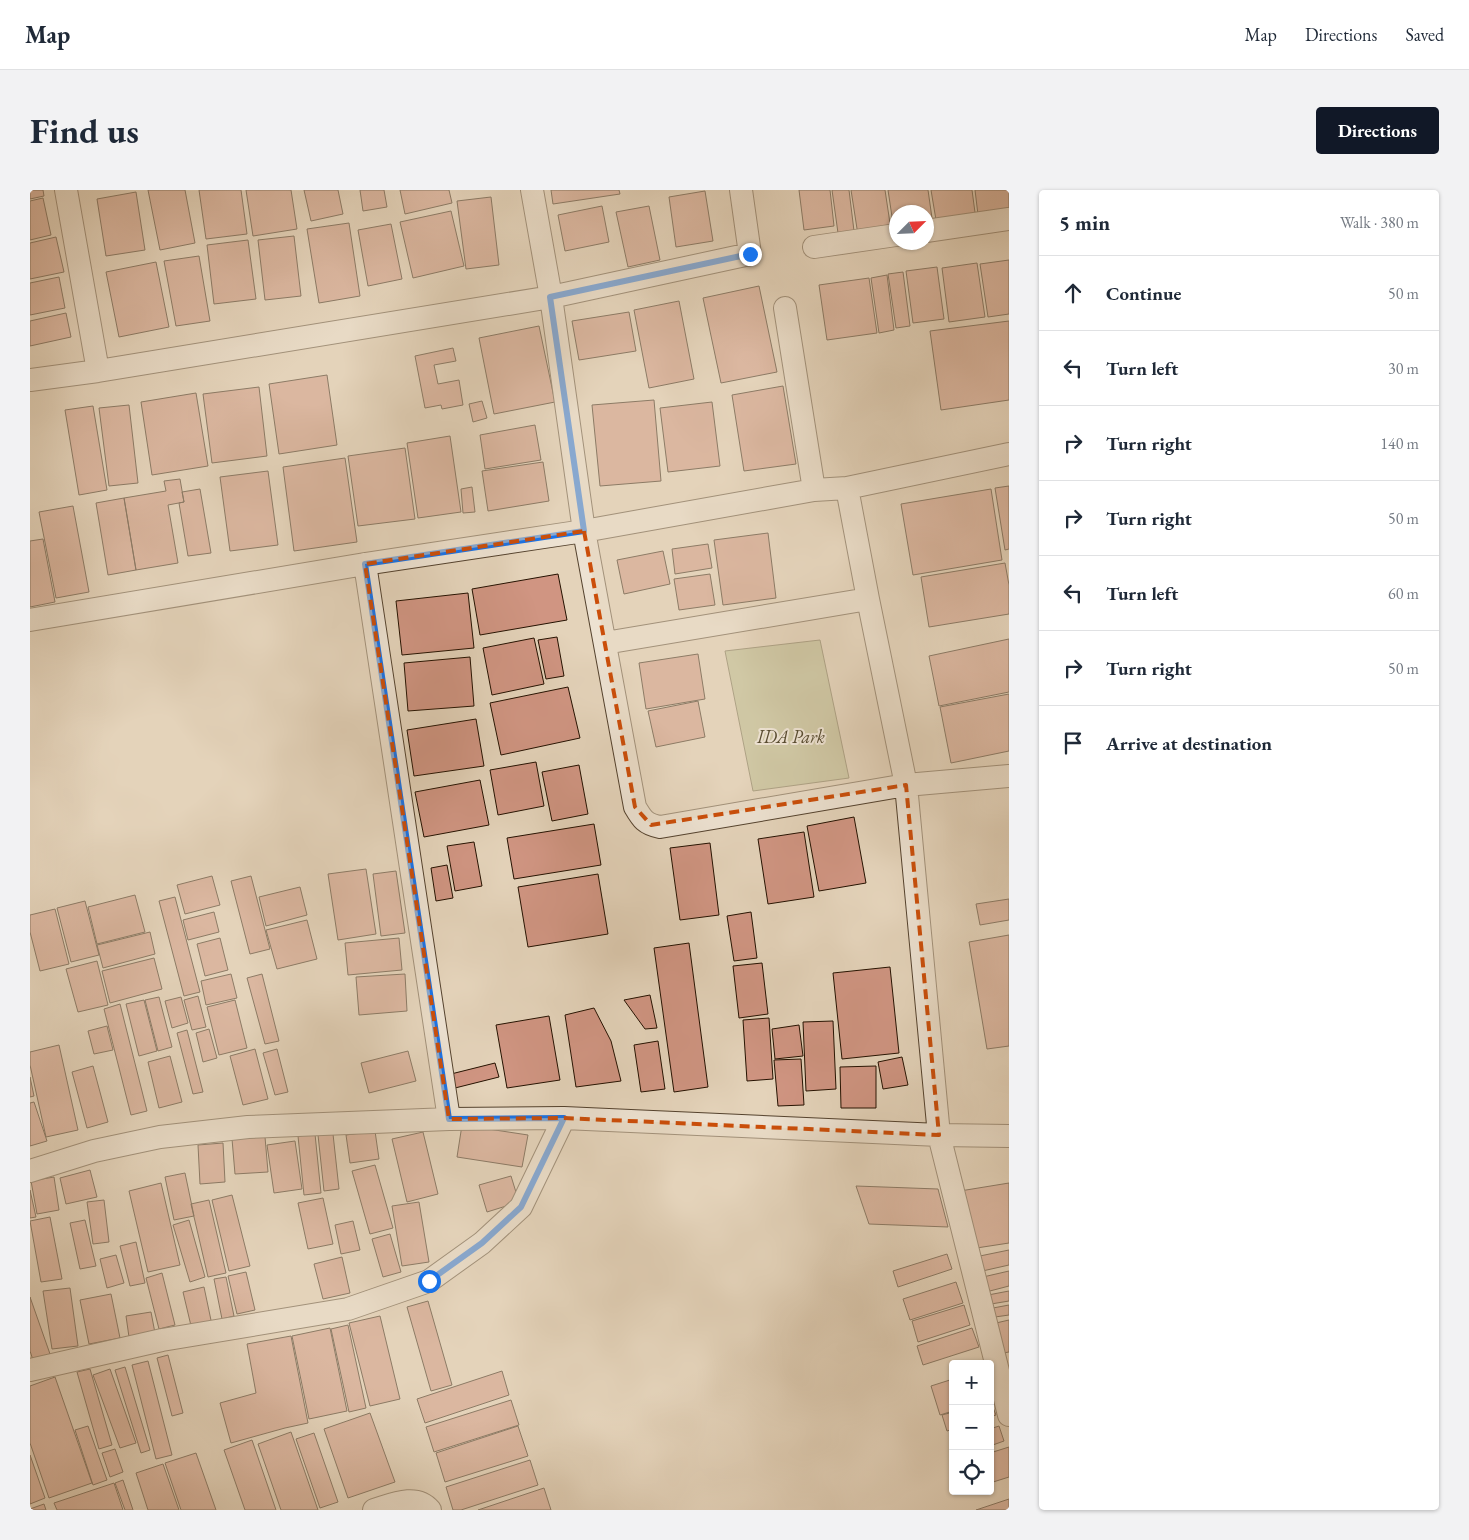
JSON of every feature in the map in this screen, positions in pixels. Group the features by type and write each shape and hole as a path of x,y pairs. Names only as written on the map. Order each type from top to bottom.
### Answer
{"street":[{"path":"66,190 98,370"},
{"path":"532,190 550,297 584,531 635,807 643,820 651,825 660,827 906,785 1009,776"},
{"path":"30,380 550,297 750,254 741,190"},
{"path":"934,230 1009,219"},
{"path":"814,247 889,236"},
{"path":"785,308 814,490"},
{"path":"30,620 365,564 584,531 814,490 847,488 1009,454"},
{"path":"847,488 906,785 939,1135 1009,1415"},
{"path":"365,564 449,1119"},
{"path":"605,643 868,599"},
{"path":"30,1370 162,1340 348,1309 429,1281 482,1243 521,1207 564,1118"},
{"path":"30,1171 94,1151 160,1137 248,1127 449,1119 564,1118 939,1135 1009,1136"},
{"path":"374,1510 406,1500 426,1505 430,1510"}],"highlighted area":[{"path":"584,531 635,807 651,825 906,785 939,1135 564,1118 449,1119 365,564"}],"green space":[{"name":"IDA Park","path":"820,640 849,778 753,791 725,651"}],"building":[{"path":"30,190 43,190 44,196 30,199"},
{"path":"148,190 185,190 195,243 160,250"},
{"path":"199,190 241,190 247,234 206,239"},
{"path":"246,190 291,190 297,229 253,236"},
{"path":"304,190 338,190 343,214 311,221"},
{"path":"360,190 384,190 387,207 363,211"},
{"path":"400,190 449,190 452,203 405,214"},
{"path":"551,190 619,190 620,194 553,204"},
{"path":"799,190 830,190 834,226 804,230"},
{"path":"832,190 849,190 854,231 838,233"},
{"path":"851,190 885,190 889,230 858,235"},
{"path":"888,190 928,190 930,205 890,205"},
{"path":"931,190 972,190 976,220 937,226"},
{"path":"975,190 1009,190 1009,219 979,223"},
{"path":"705,191 713,241 676,247 669,197"},
{"path":"136,192 145,250 106,256 97,199"},
{"path":"491,197 499,265 466,269 457,201"},
{"path":"43,198 51,235 30,240 30,201"},
{"path":"602,206 609,242 565,251 558,215"},
{"path":"649,206 660,260 628,267 616,212"},
{"path":"451,211 464,266 413,278 400,222"},
{"path":"349,223 360,296 319,303 307,229"},
{"path":"391,224 402,279 368,286 358,230"},
{"path":"294,236 301,296 265,300 258,240"},
{"path":"56,237 64,272 30,279 30,243"},
{"path":"248,240 256,299 214,304 207,245"},
{"path":"199,256 210,321 176,326 164,261"},
{"path":"1009,260 1009,314 988,317 980,264"},
{"path":"156,262 169,327 119,337 106,272"},
{"path":"977,263 985,317 949,322 942,268"},
{"path":"937,267 944,319 913,323 906,271"},
{"path":"903,272 910,326 896,328 888,274"},
{"path":"887,275 894,330 879,333 871,278"},
{"path":"59,277 65,308 30,315 30,283"},
{"path":"869,278 877,333 827,340 819,285"},
{"path":"759,286 777,372 721,383 703,298"},
{"path":"679,301 694,379 649,388 634,310"},
{"path":"629,312 636,351 579,360 572,321"},
{"path":"66,313 71,337 30,346 30,321"},
{"path":"1009,321 1009,400 941,410 930,331"},
{"path":"539,326 555,402 494,414 479,338"},
{"path":"453,348 456,361 434,365 438,384 459,380 463,405 442,409 441,405 425,408 415,356"},
{"path":"327,375 337,445 279,454 269,384"},
{"path":"783,386 796,464 744,471 732,395"},
{"path":"259,387 267,456 212,463 203,394"},
{"path":"196,393 208,466 152,475 141,402"},
{"path":"654,400 661,481 600,486 592,405"},
{"path":"482,401 487,418 473,422 469,404"},
{"path":"712,402 720,466 668,472 660,408"},
{"path":"129,405 138,483 109,486 99,408"},
{"path":"93,406 107,490 79,495 65,410"},
{"path":"535,425 541,460 485,469 480,435"},
{"path":"450,436 461,512 418,518 407,443"},
{"path":"405,448 415,519 358,526 348,456"},
{"path":"345,458 357,542 294,551 283,467"},
{"path":"543,462 549,501 488,511 482,471"},
{"path":"268,471 278,545 230,551 220,477"},
{"path":"180,479 184,502 168,505 178,563 136,570 124,498 166,491 164,481"},
{"path":"1009,486 1009,549 1005,550 995,488"},
{"path":"472,487 475,512 463,513 461,489"},
{"path":"200,489 211,553 188,556 179,503 184,502 182,492"},
{"path":"991,489 1002,560 913,575 901,504"},
{"path":"124,498 136,570 108,575 96,503"},
{"path":"73,506 89,592 56,598 39,512"},
{"path":"768,533 776,598 723,605 714,540"},
{"path":"43,539 55,602 30,607 30,541"},
{"path":"708,544 712,568 675,574 672,549"},
{"path":"663,551 670,584 624,594 617,560"},
{"path":"1005,563 1009,585 1009,614 929,627 921,577"},
{"path":"558,574 567,620 480,635 472,589"},
{"path":"710,574 715,605 679,610 674,579"},
{"path":"468,593 474,648 402,655 396,601"},
{"path":"557,637 564,676 546,679 538,640"},
{"path":"534,638 544,684 492,695 483,648"},
{"path":"1009,639 1009,692 939,706 929,656"},
{"path":"698,654 705,699 646,709 639,663"},
{"path":"470,657 474,706 408,711 404,663"},
{"path":"568,687 580,738 501,755 490,703"},
{"path":"1009,694 1009,751 951,763 940,707"},
{"path":"698,701 705,737 656,747 648,711"},
{"path":"476,719 484,766 414,776 407,730"},
{"path":"536,762 544,806 498,815 490,770"},
{"path":"579,765 588,814 552,821 542,772"},
{"path":"480,780 489,825 424,837 415,792"},
{"path":"854,817 866,883 819,891 807,826"},
{"path":"594,824 601,865 514,879 507,838"},
{"path":"804,832 814,897 768,904 758,839"},
{"path":"474,842 482,886 455,891 447,846"},
{"path":"710,843 719,915 680,920 670,848"},
{"path":"447,865 453,898 436,901 431,868"},
{"path":"366,869 376,934 338,940 328,874"},
{"path":"396,871 405,933 381,936 373,874"},
{"path":"598,874 608,934 528,947 518,887"},
{"path":"212,876 220,905 185,914 177,885"},
{"path":"251,876 270,949 250,954 231,881"},
{"path":"300,887 307,915 266,926 259,897"},
{"path":"135,895 145,932 97,944 88,907"},
{"path":"175,897 200,992 184,996 159,901"},
{"path":"1009,899 1009,920 980,925 976,904"},
{"path":"85,901 99,955 71,962 57,908"},
{"path":"55,909 69,964 40,971 30,932 30,915"},
{"path":"214,912 219,932 188,940 183,920"},
{"path":"751,912 757,958 734,961 727,916"},
{"path":"307,920 317,959 277,969 266,930"},
{"path":"150,932 155,954 103,968 97,945"},
{"path":"1009,935 1009,1046 987,1049 969,942"},
{"path":"220,938 228,970 205,976 197,944"},
{"path":"399,938 402,970 348,975 345,943"},
{"path":"689,943 708,1087 674,1092 654,948"},
{"path":"154,958 162,989 110,1003 102,971"},
{"path":"97,961 108,1005 78,1012 66,969"},
{"path":"762,963 768,1014 739,1018 733,966"},
{"path":"890,967 899,1053 842,1059 833,973"},
{"path":"231,974 237,998 206,1005 201,981"},
{"path":"262,974 279,1041 265,1044 247,978"},
{"path":"405,974 407,1011 359,1015 356,977"},
{"path":"650,995 657,1028 645,1029 624,1000"},
{"path":"198,996 206,1027 192,1030 184,1000"},
{"path":"159,997 172,1047 158,1051 145,1000"},
{"path":"181,997 188,1023 172,1028 165,1001"},
{"path":"144,1000 157,1051 139,1056 126,1004"},
{"path":"235,1000 247,1048 219,1055 207,1007"},
{"path":"120,1004 147,1111 131,1115 104,1009"},
{"path":"594,1008 611,1041 621,1081 576,1087 565,1015"},
{"path":"549,1016 560,1080 507,1088 496,1025"},
{"path":"769,1018 773,1079 747,1081 743,1020"},
{"path":"833,1021 836,1089 806,1091 803,1022"},
{"path":"799,1025 803,1056 775,1059 772,1029"},
{"path":"107,1026 113,1050 94,1054 88,1031"},
{"path":"209,1029 217,1058 203,1062 196,1033"},
{"path":"187,1030 203,1092 193,1094 177,1033"},
{"path":"658,1041 665,1089 641,1092 634,1045"},
{"path":"59,1045 78,1130 46,1137 30,1065 30,1052"},
{"path":"255,1049 268,1099 243,1105 230,1056"},
{"path":"277,1049 288,1092 275,1095 263,1053"},
{"path":"408,1051 416,1081 369,1093 361,1063"},
{"path":"170,1056 182,1102 159,1108 148,1062"},
{"path":"902,1057 908,1085 883,1089 878,1062"},
{"path":"801,1059 804,1105 778,1106 774,1060"},
{"path":"495,1063 499,1077 455,1088 451,1074"},
{"path":"93,1066 108,1122 87,1128 72,1072"},
{"path":"876,1066 876,1108 841,1108 840,1067"},
{"path":"30,1077 34,1096 30,1097"},
{"path":"34,1102 47,1141 30,1146 30,1103"},
{"path":"462,1125 528,1135 522,1167 457,1157"},
{"path":"375,1131 379,1159 350,1163 346,1135"},
{"path":"423,1132 438,1194 407,1202 392,1139"},
{"path":"315,1134 321,1193 304,1195 298,1136"},
{"path":"333,1134 339,1189 324,1191 318,1135"},
{"path":"265,1137 268,1172 235,1174 232,1139"},
{"path":"295,1141 302,1189 274,1193 267,1145"},
{"path":"223,1143 225,1182 200,1184 198,1145"},
{"path":"375,1165 393,1228 370,1234 352,1171"},
{"path":"90,1170 97,1197 66,1204 60,1178"},
{"path":"185,1173 194,1216 174,1220 165,1177"},
{"path":"511,1176 519,1202 487,1212 479,1185"},
{"path":"54,1177 59,1210 37,1214 31,1181"},
{"path":"161,1183 180,1265 148,1272 129,1191"},
{"path":"1009,1183 1009,1243 970,1249 960,1191"},
{"path":"856,1186 938,1189 948,1227 869,1224"},
{"path":"30,1190 36,1217 30,1218"},
{"path":"232,1195 250,1266 229,1271 212,1200"},
{"path":"323,1198 333,1244 308,1249 298,1203"},
{"path":"104,1200 109,1242 93,1244 87,1202"},
{"path":"209,1200 226,1273 208,1277 191,1204"},
{"path":"419,1202 429,1262 402,1266 392,1206"},
{"path":"50,1217 62,1279 41,1282 30,1221"},
{"path":"85,1220 96,1266 80,1269 70,1223"},
{"path":"189,1220 205,1277 190,1282 173,1225"},
{"path":"353,1221 360,1250 341,1254 335,1225"},
{"path":"390,1234 401,1272 383,1277 372,1239"},
{"path":"136,1242 145,1283 130,1286 120,1246"},
{"path":"1009,1250 1009,1265 978,1272 975,1257"},
{"path":"947,1254 952,1269 898,1287 893,1271"},
{"path":"116,1255 124,1283 107,1288 100,1259"},
{"path":"342,1257 350,1293 323,1299 314,1264"},
{"path":"1009,1271 1009,1286 986,1292 983,1277"},
{"path":"246,1272 255,1310 237,1314 228,1276"},
{"path":"162,1273 175,1325 159,1329 146,1278"},
{"path":"226,1277 234,1316 222,1319 214,1279"},
{"path":"956,1282 963,1303 910,1320 903,1299"},
{"path":"204,1287 212,1325 192,1330 183,1292"},
{"path":"70,1288 78,1346 52,1349 43,1291"},
{"path":"1009,1291 1009,1301 991,1304 988,1295"},
{"path":"111,1294 120,1338 89,1344 80,1300"},
{"path":"30,1297 50,1354 33,1360 30,1351"},
{"path":"428,1301 452,1385 431,1391 407,1307"},
{"path":"964,1305 970,1325 918,1342 912,1321"},
{"path":"1009,1305 1009,1315 995,1317 993,1308"},
{"path":"151,1312 155,1333 129,1337 126,1316"},
{"path":"380,1316 400,1399 370,1406 349,1323"},
{"path":"1009,1320 1009,1352 1003,1353 996,1323"},
{"path":"348,1325 366,1408 349,1412 331,1329"},
{"path":"330,1328 347,1411 309,1419 292,1336"},
{"path":"972,1328 979,1347 923,1365 917,1346"},
{"path":"291,1336 308,1423 231,1443 220,1403 256,1393 247,1344"},
{"path":"168,1355 183,1413 172,1416 157,1358"},
{"path":"148,1361 172,1455 156,1459 132,1365"},
{"path":"125,1367 150,1450 141,1453 115,1370"},
{"path":"90,1369 112,1445 99,1449 77,1372"},
{"path":"110,1369 136,1443 120,1448 93,1375"},
{"path":"502,1371 509,1395 425,1423 417,1399"},
{"path":"55,1377 92,1483 49,1498 30,1443 30,1386"},
{"path":"949,1380 949,1412 940,1415 931,1386"},
{"path":"511,1400 519,1425 434,1452 426,1427"},
{"path":"370,1413 395,1482 348,1498 324,1429"},
{"path":"949,1413 949,1430 947,1431 942,1415"},
{"path":"88,1426 107,1480 93,1485 75,1430"},
{"path":"518,1426 528,1456 445,1482 436,1453"},
{"path":"999,1426 1004,1441 994,1445 994,1428"},
{"path":"291,1432 318,1510 281,1510 258,1444"},
{"path":"314,1433 338,1502 320,1508 296,1439"},
{"path":"252,1440 276,1510 245,1510 224,1450"},
{"path":"1009,1447 1009,1477 994,1482 994,1452"},
{"path":"115,1449 123,1472 110,1477 102,1453"},
{"path":"196,1453 216,1510 181,1510 165,1463"},
{"path":"30,1455 45,1498 30,1504"},
{"path":"530,1460 538,1485 461,1510 453,1510 446,1487"},
{"path":"163,1464 179,1510 148,1510 136,1473"},
{"path":"123,1480 133,1510 125,1510 115,1483"},
{"path":"114,1483 123,1510 57,1510 54,1503"},
{"path":"544,1488 551,1510 478,1510"},
{"path":"1009,1499 1009,1510 976,1510"},
{"path":"44,1504 46,1510 30,1510 30,1509"}],"route":[{"path":"429,1281 482,1243 521,1207 564,1118 449,1119 365,564 584,531 550,297 750,254"}]}
